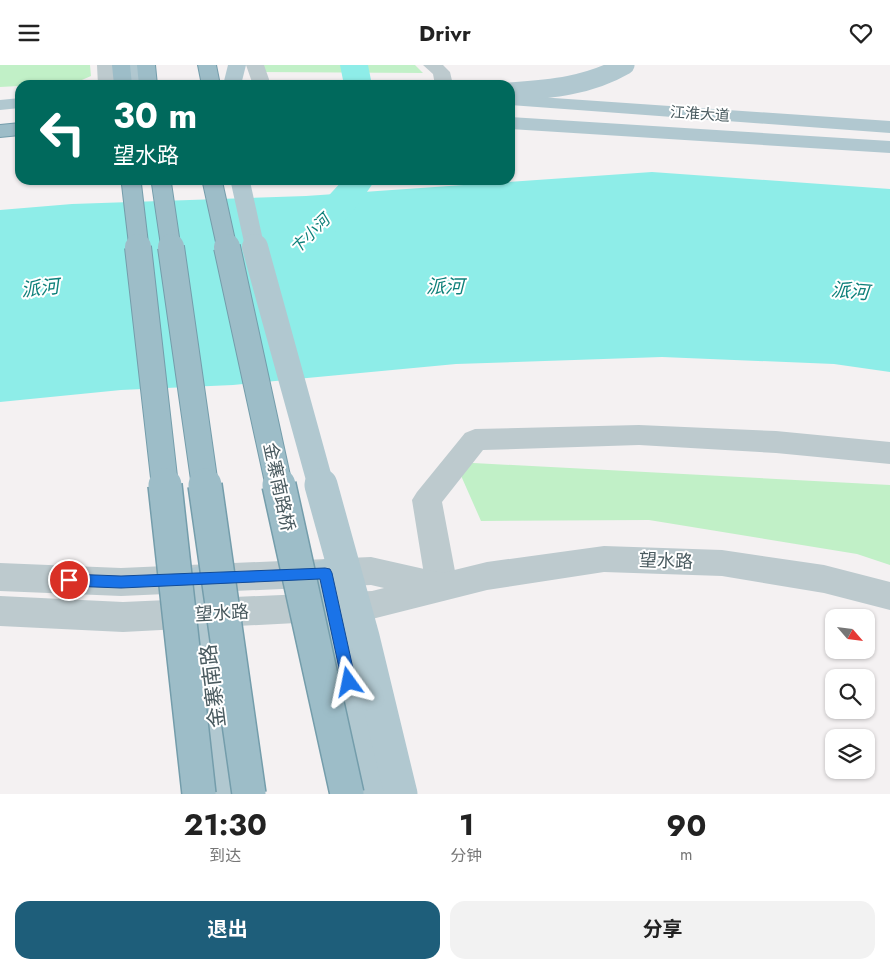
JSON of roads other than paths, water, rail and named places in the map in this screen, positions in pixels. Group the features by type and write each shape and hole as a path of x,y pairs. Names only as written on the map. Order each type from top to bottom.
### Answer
{"highway":[{"path":"121,65 122,80"},
{"path":"206,65 209,80"},
{"path":"0,131 15,130"},
{"path":"133,185 199,794"},
{"path":"163,185 248,794"},
{"name":"金寨南路桥","path":"213,185 347,794"}],"main road":[{"path":"221,65 222,80"},
{"path":"233,80 237,65"},
{"path":"515,92 551,88 594,80 625,65"},
{"name":"江淮大道","path":"515,100 890,127"},
{"path":"0,105 15,104"},
{"path":"0,120 15,119"},
{"name":"江淮大道","path":"515,123 890,147"},
{"path":"241,185 254,243 363,637 401,794"},
{"path":"325,573 374,794"},
{"name":"金寨南路","path":"201,579 226,794"}],"street":[{"path":"106,65 107,80"},
{"path":"255,65 260,80"},
{"path":"432,65 441,72 443,80"},
{"path":"442,587 427,500 475,440 573,436 678,437 776,442 890,453"},
{"name":"望水路","path":"0,611 123,617 372,605 487,576 604,559 722,563 824,579 890,595"},
{"name":"望水路","path":"0,577 121,582 371,571 442,587"}],"water":[{"name":"派河","path":"652,172 890,189 890,372 834,364 662,357 456,364 233,385 121,390 0,402 0,210 72,204 306,196 465,185 515,185 515,182"}],"waterway":[{"name":"卞小河","path":"354,65 357,80"},
{"name":"卞小河","path":"311,235 349,195 356,185"}]}
